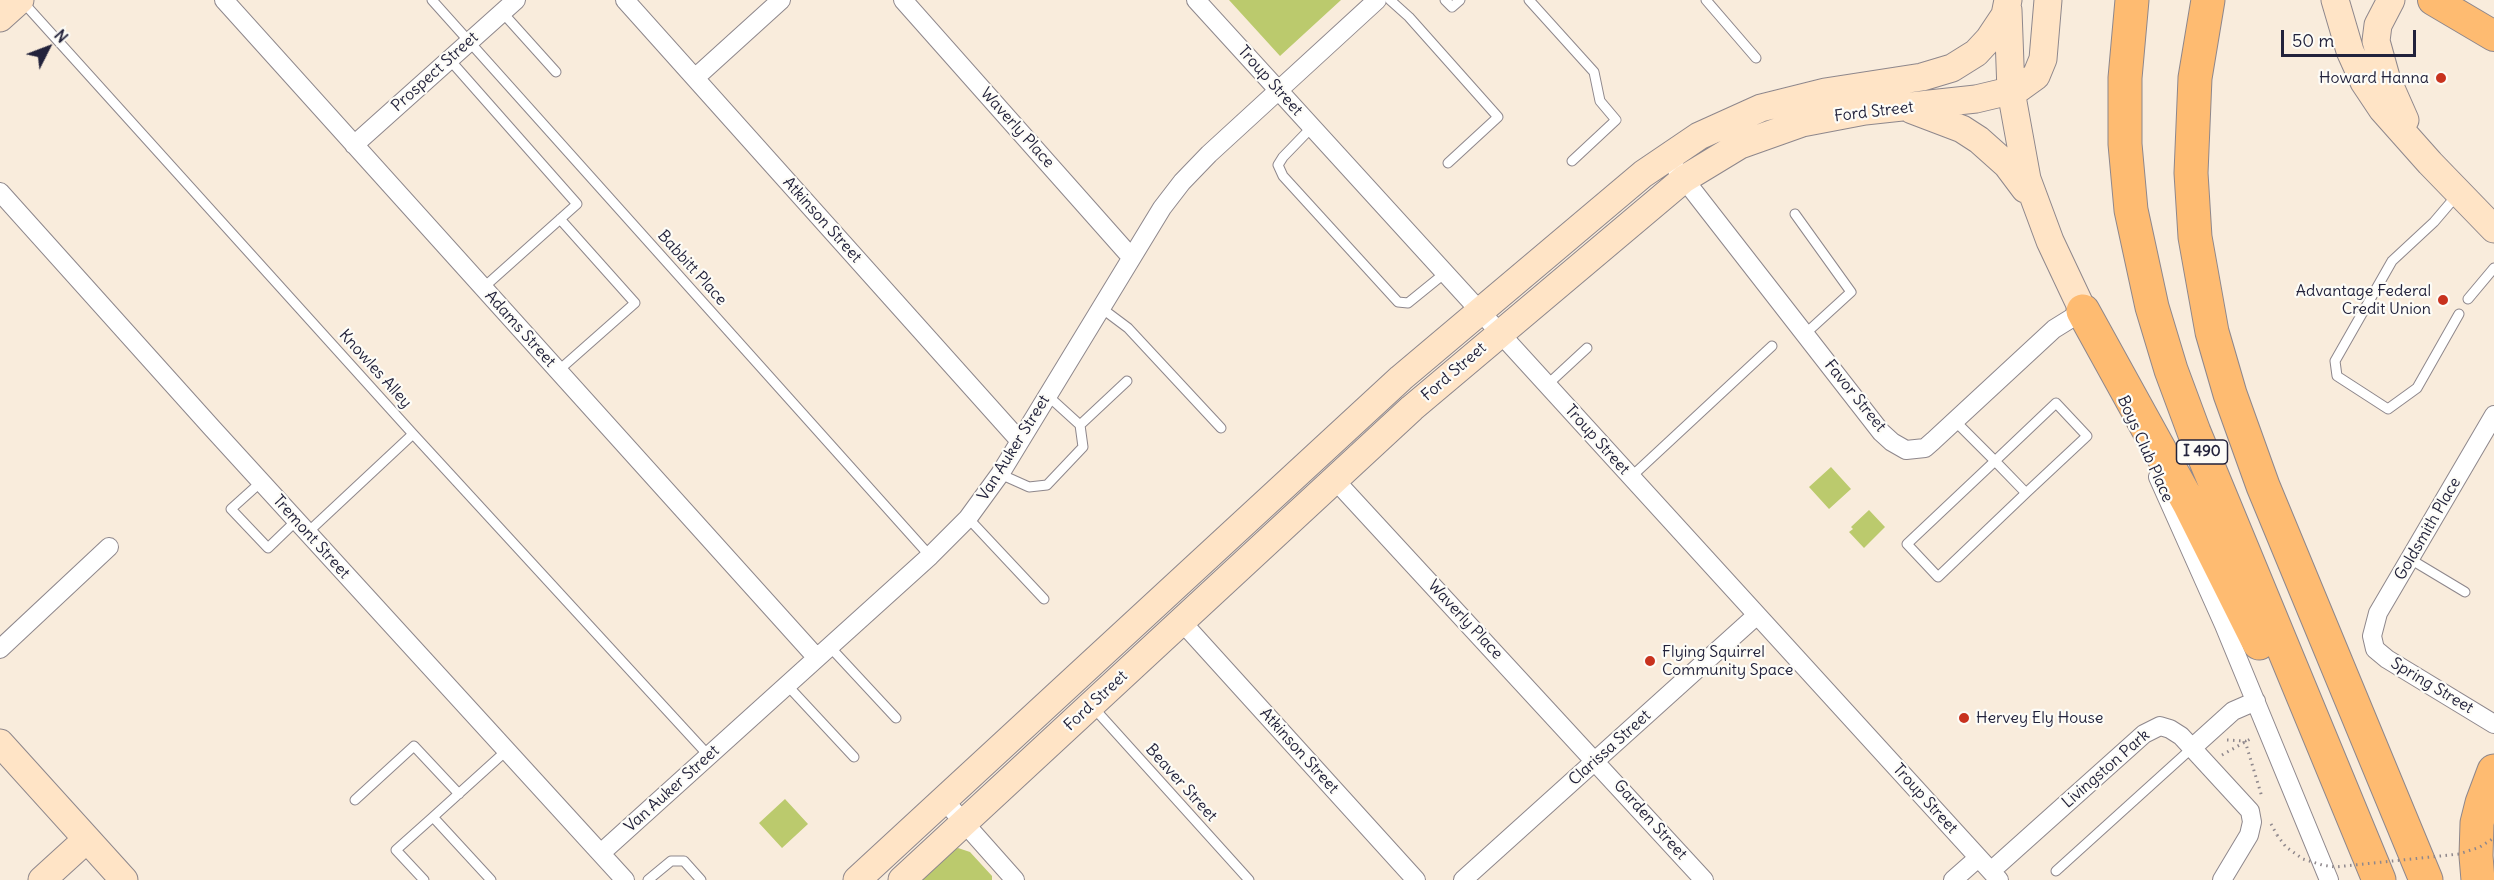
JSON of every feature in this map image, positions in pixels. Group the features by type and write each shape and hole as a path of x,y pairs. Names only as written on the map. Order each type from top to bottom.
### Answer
{"highway":[{"name":"I 490","path":"2132,0 2125,78 2125,144 2133,221 2152,307 2171,370 2194,432 2378,880"},
{"name":"I 490","path":"2208,0 2194,78 2191,173 2196,248 2212,332 2230,394 2259,476 2426,880"},
{"path":"2083,311 2202,528 2378,880"},
{"path":"2478,880 2477,823 2494,771"}],"main road":[{"path":"0,18 21,0"},
{"name":"Ford Street","path":"902,880 1412,408 1684,179 1712,160 1770,133 1832,116 1965,100 2011,91 2030,82 2040,67 2046,48 2048,0"},
{"path":"2335,0 2350,51 2364,82 2383,111 2494,229"},
{"path":"2391,0 2378,25 2377,50 2400,110 2430,163"},
{"path":"2433,0 2494,36"},
{"name":"Ford Street","path":"856,880 1376,400 1617,195 1667,157 1700,136 1761,108 1803,97 1922,77 1952,68 1968,59 1983,46 1995,31 2008,3"},
{"name":"Boys Club Place","path":"2008,3 2011,91 2020,148 2038,212 2083,311"},
{"path":"1896,108 1926,114 1962,129 1979,140 2013,171 2038,212"},
{"path":"0,743 124,880"},
{"path":"42,880 87,839"}],"street":[{"name":"Adams Street","path":"224,0 558,371 823,653"},
{"name":"Prospect Street","path":"354,145 516,0"},
{"name":"Atkinson Street","path":"625,0 1019,440"},
{"path":"695,78 781,0"},
{"name":"Waverly Place","path":"903,0 1131,257"},
{"name":"Troup Street","path":"1196,0 1995,876"},
{"name":"Van Auker Street","path":"601,853 930,556 968,518 1000,474 1131,257 1162,208 1182,182 1377,0"},
{"name":"Favor Street","path":"1667,157 1881,432 1906,450 1925,448 2054,328 2083,311"},
{"name":"Tremont Street","path":"0,192 261,482 625,880"},
{"name":"Boys Club Place","path":"2083,311 2211,595 2329,880"},
{"name":"Goldsmith Place","path":"2374,645 2372,631 2376,619 2494,415"},
{"name":"Waverly Place","path":"1335,480 1596,760"},
{"path":"0,649 109,547"},
{"name":"Clarissa Street","path":"1463,880 1757,615"},
{"name":"Atkinson Street","path":"1182,622 1416,880"},
{"name":"Spring Street","path":"2374,645 2387,659 2494,724"},
{"path":"2222,880 2248,835 2252,816 2242,800 2192,748 2233,711 2256,701"},
{"name":"Livingston Park","path":"1995,876 2149,730 2160,726 2170,729 2192,748"},
{"name":"Garden Street","path":"1596,760 1704,880"},
{"path":"943,799 1015,880"},
{"path":"1953,880 1978,858"}],"lane":[{"name":"Knowles Alley","path":"21,0 413,434 709,756"},
{"name":"Babbitt Place","path":"432,0 930,556"},
{"path":"1390,0 1409,17 1498,117 1448,163"},
{"path":"1445,0 1452,8 1460,0"},
{"path":"1529,0 1594,72 1600,101 1616,120 1572,161"},
{"path":"1706,0 1756,58"},
{"path":"502,12 556,72"},
{"path":"449,59 577,204 483,288"},
{"path":"1312,127 1278,165 1283,176 1398,302 1408,303 1445,273"},
{"path":"2458,193 2434,222 2392,261 2335,361 2337,376 2388,410 2417,388 2459,314"},
{"path":"1795,214 1851,292 1805,334"},
{"path":"558,371 635,303 560,219"},
{"path":"2468,299 2494,267"},
{"path":"1100,307 1128,328 1221,428"},
{"path":"1631,477 1772,346"},
{"path":"1547,385 1587,348"},
{"path":"1080,425 1127,381"},
{"path":"1000,474 1029,488 1047,485 1083,447 1080,425 1047,395"},
{"path":"2056,403 2087,436 2026,493 1938,577 1907,544 2056,403"},
{"path":"1955,421 2026,493"},
{"path":"261,482 231,509 268,548 302,527 413,434"},
{"path":"968,518 1044,599"},
{"path":"2410,559 2466,592"},
{"path":"823,653 896,718"},
{"path":"788,685 854,757"},
{"name":"Beaver Street","path":"1091,706 1249,880"},
{"path":"355,800 414,746 459,794"},
{"path":"2056,871 2192,748"},
{"path":"424,880 396,850 506,751"},
{"path":"433,817 491,880"},
{"path":"648,880 671,861 684,861 701,880"}],"path":[{"path":"2207,764 2245,741 2269,732"},
{"path":"2245,741 2264,805"},
{"path":"2268,815 2277,836 2286,847 2303,859 2335,867 2459,854 2480,848 2494,838"}],"green space":[{"path":"1229,0 1341,0 1280,56"},
{"path":"1831,467 1851,489 1829,509 1809,487"},
{"path":"1869,510 1885,527 1864,548 1849,532 1853,529 1851,527"},
{"path":"785,799 808,824 782,848 759,823"},
{"path":"958,848 970,852 992,876 992,880 917,880 952,850"}],"place":[{"name":"Howard Hanna","path":"2441,78"},
{"name":"Advantage Federal Credit Union","path":"2443,300"},
{"name":"Flying Squirrel Community Space","path":"1650,661"},
{"name":"Hervey Ely House","path":"1964,718"}]}
